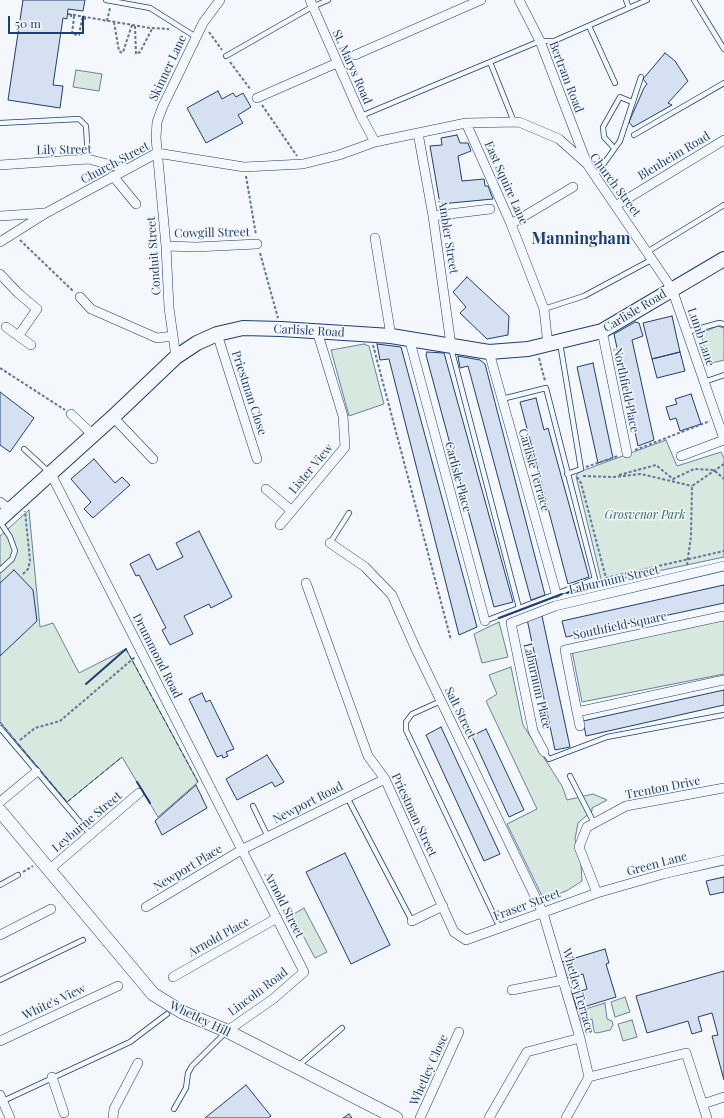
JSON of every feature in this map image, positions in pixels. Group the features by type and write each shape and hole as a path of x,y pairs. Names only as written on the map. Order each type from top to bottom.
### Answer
{"main road":[{"name":"Carlisle Road","path":"7,508 51,474 114,417 176,357 185,350 217,334 243,328 370,334 451,344 489,352 509,352 548,345 602,331 628,317 672,288 724,259"},
{"name":"Whetley Hill","path":"0,811 153,994 182,1012 227,1032 396,1118"}],"street":[{"name":"Skinner Lane","path":"157,153 157,122 163,106 203,23 220,0"},
{"path":"355,55 481,0"},
{"name":"Bertram Road","path":"518,0 540,41 587,164"},
{"name":"St. Marys Road","path":"311,4 361,116 375,142"},
{"path":"257,98 337,63"},
{"name":"Church Street","path":"0,242 46,213 157,153 244,167 303,164 324,160 375,142 466,123 519,122 559,139 587,164 617,205 672,288"},
{"name":"East Squire Lane","path":"466,123 511,224 544,309 548,345"},
{"name":"Ambler Street","path":"418,133 433,216 451,344"},
{"name":"Blenheim Road","path":"617,205 724,140"},
{"name":"Conduit Street","path":"157,153 166,246 169,308 176,357"},
{"name":"Lily Street","path":"0,165 88,159 127,169"},
{"path":"113,176 136,204"},
{"path":"511,224 573,187"},
{"path":"433,216 490,209"},
{"path":"0,216 46,213"},
{"path":"375,238 391,336"},
{"name":"Cowgill Street","path":"166,246 196,247 257,244"},
{"path":"0,274 37,309 19,335"},
{"name":"Lumb Lane","path":"672,288 724,440"},
{"path":"80,297 91,309 157,338 173,336"},
{"path":"6,327 31,344"},
{"name":"Lister View","path":"280,525 345,447 343,416 317,331"},
{"name":"Northfield Place","path":"602,331 627,453"},
{"name":"Priestman Close","path":"217,334 257,459"},
{"name":"Carlisle Place","path":"409,338 485,621"},
{"name":"Carlisle Terrace","path":"489,352 556,594"},
{"path":"71,414 93,435"},
{"path":"114,417 153,459"},
{"path":"681,456 724,440"},
{"name":"Drummond Road","path":"51,474 243,850"},
{"name":"Lister View","path":"266,489 292,511"},
{"name":"Salt Street","path":"330,543 365,567 392,595 441,702 543,913"},
{"name":"Laburnum Street","path":"510,623 555,606 724,566"},
{"name":"Priestman Street","path":"306,583 368,756 385,779 454,932 466,940"},
{"name":"Southfield Square","path":"577,712 566,650 724,616"},
{"name":"Laburnum Place","path":"510,623 533,731 544,752"},
{"path":"580,726 577,712 724,680"},
{"path":"0,802 36,772"},
{"name":"Newport Road","path":"243,850 385,779"},
{"name":"Trenton Drive","path":"597,893 579,847 587,827 626,806 724,788"},
{"name":"Leyburne Street","path":"46,865 90,834 139,793"},
{"name":"Newport Place","path":"146,907 243,850"},
{"name":"Arnold Street","path":"243,850 304,972"},
{"name":"Green Lane","path":"597,893 664,874 724,860"},
{"name":"Fraser Street","path":"466,940 597,893"},
{"path":"412,921 443,906"},
{"path":"0,935 51,909"},
{"name":"Whetley Terrace","path":"543,913 580,1038 589,1077"},
{"name":"Arnold Place","path":"173,977 277,918"},
{"name":"Lincoln Road","path":"227,1032 273,999 304,972"},
{"path":"512,990 563,980"},
{"name":"White's View","path":"0,1041 118,986"},
{"name":"Whetley Close","path":"420,1118 459,1032"},
{"path":"489,1118 527,1052 580,1038"},
{"path":"566,1118 589,1077 686,1053 707,1118"},
{"path":"113,1118 114,1109 138,1063"},
{"path":"52,1077 64,1113"},
{"path":"703,1104 724,1097"},
{"path":"1,1100 10,1118"}],"lane":[{"path":"106,0 150,8 196,37"},
{"path":"226,56 311,4 328,0"},
{"path":"626,0 629,8"},
{"path":"361,116 540,41 554,41 647,0"},
{"path":"694,0 724,49"},
{"path":"590,26 615,83"},
{"path":"490,62 514,122"},
{"path":"595,176 620,141 641,77"},
{"path":"634,135 724,83"},
{"path":"614,148 604,137 603,127 620,97 632,102"},
{"path":"0,123 79,119 86,126 88,159"},
{"path":"544,309 584,296 650,255 724,205"},
{"path":"687,332 719,323 724,324"},
{"path":"451,344 452,356 519,608"},
{"path":"548,345 581,469 567,474"},
{"path":"704,382 724,375"},
{"path":"485,621 595,579 546,388 502,398"},
{"path":"24,449 51,474"},
{"path":"330,543 349,513"},
{"path":"0,522 10,537 15,551 12,559 0,570"},
{"path":"441,702 412,714 406,722 406,730 500,928"},
{"path":"544,752 549,759 607,737 724,715"},
{"path":"0,728 90,834"},
{"path":"570,776 594,823"},
{"path":"347,797 412,921"},
{"path":"253,806 268,837"},
{"path":"0,884 18,874"},
{"path":"0,980 82,940"},
{"path":"1,1100 130,1042 167,1014"},
{"path":"297,1067 342,1028"},
{"path":"174,1109 186,1088 188,1073 192,1066 227,1032"}],"path":[{"path":"107,21 109,13"},
{"path":"68,14 152,29 168,28 174,32"},
{"path":"71,14 71,17 74,17 72,34 79,35 82,19 85,20 86,17"},
{"path":"114,22 119,51 122,53 134,26"},
{"path":"134,26 136,54 140,52 152,29"},
{"path":"257,98 303,164"},
{"path":"13,234 80,297"},
{"path":"370,334 451,640"},
{"path":"546,388 548,345"},
{"path":"0,368 71,414"},
{"path":"581,469 716,419"},
{"path":"724,464 692,486 641,474 614,477 576,476 581,483 606,578 724,551"},
{"path":"614,477 656,465 673,479 694,469 714,470 724,479"},
{"path":"687,575 691,536 692,486"},
{"path":"7,508 26,513 30,561 28,569 23,574"},
{"path":"15,745 35,728 60,721 135,657 133,653 140,649"},
{"path":"18,874 46,865"}],"green space":[{"path":"76,70 102,74 99,91 73,87"},
{"path":"718,326 724,328 724,360 708,364 701,333"},
{"path":"364,344 369,346 384,404 349,416 331,350"},
{"name":"Grosvenor Park","path":"666,440 677,466 721,452 724,458 724,557 602,583 576,476 579,472"},
{"path":"29,510 40,627 53,623 79,673 126,649 198,782 158,817 122,757 67,802 0,722 0,536"},
{"path":"724,619 724,674 582,702 572,651"},
{"path":"499,622 508,657 482,663 474,634"},
{"path":"511,667 523,725 562,786 567,800 593,794 607,800 592,808 592,811 578,823 575,839 581,865 582,881 568,890 547,899 542,896 507,824 537,809 486,701 497,694 489,675"},
{"path":"304,908 327,952 315,958 292,915"},
{"path":"625,997 630,1012 615,1017 611,1002"},
{"path":"605,1003 607,1019 612,1021 613,1025 610,1030 597,1033 594,1032 592,1019 581,1021 579,1011"},
{"path":"632,1020 637,1037 623,1041 618,1024"}],"building":[{"path":"23,0 85,0 83,11 68,9 67,19 63,18 53,85 63,86 60,108 8,100"},
{"path":"665,53 675,61 688,81 668,103 672,105 633,127 629,122 647,84 643,79"},
{"path":"218,91 222,99 233,93 236,97 243,93 251,107 238,115 243,123 206,143 187,108"},
{"path":"457,135 460,143 468,143 471,151 458,156 462,181 484,179 485,186 488,186 493,199 440,204 430,146 442,145 441,138"},
{"path":"467,277 509,316 508,335 487,339 460,313 466,307 453,292"},
{"path":"672,316 680,352 652,359 643,323"},
{"path":"635,322 639,323 643,336 632,340 654,440 638,446 614,334"},
{"path":"377,344 401,347 477,627 459,635 389,359 380,360"},
{"path":"427,352 444,353 513,602 494,607 426,355"},
{"path":"680,352 685,371 657,378 652,359"},
{"path":"458,356 480,360 485,364 545,595 531,600 468,366 460,368"},
{"path":"593,363 613,458 598,463 577,367"},
{"path":"0,392 34,418 10,452 0,445"},
{"path":"691,394 701,424 680,431 676,418 670,420 666,407 677,404 675,399"},
{"path":"536,398 544,430 548,428 589,577 568,584 520,402"},
{"path":"94,459 115,483 122,477 130,485 93,518 84,509 91,502 71,479"},
{"path":"199,531 232,597 211,608 209,604 184,616 193,634 170,645 162,630 166,628 139,575 136,576 130,564 149,554 157,570 183,557 176,543"},
{"path":"14,570 33,590 37,621 0,656 0,583"},
{"path":"724,585 724,603 566,637 562,621"},
{"path":"542,616 570,747 555,750 527,619"},
{"path":"724,690 724,705 586,736 583,721"},
{"path":"202,693 206,702 210,700 234,749 226,752 228,756 223,758 222,755 217,757 189,699"},
{"path":"441,727 500,854 484,861 426,735"},
{"path":"486,729 524,810 509,817 472,736"},
{"path":"267,755 284,782 275,787 272,782 237,800 226,779"},
{"path":"196,785 207,808 162,835 155,821"},
{"path":"345,853 390,945 351,964 306,872"},
{"path":"724,877 724,892 710,895 706,881"},
{"path":"605,949 609,963 606,964 616,997 577,1009 572,994 587,989 583,974 567,978 562,962"},
{"path":"724,971 724,1080 712,1036 718,1035 712,1013 698,1017 702,1031 692,1034 688,1021 647,1033 636,996"},
{"path":"246,1085 271,1116 268,1118 205,1118"},
{"path":"349,1114 352,1118 343,1118"}],"fence":[{"path":"126,649 198,782"},
{"path":"0,722 67,802 122,757"}],"wall":[{"path":"567,593 600,582"},
{"path":"499,618 562,594"},
{"path":"86,684 126,649"},
{"path":"137,782 150,803"}],"district":[{"name":"Manningham","path":"581,239"}]}
